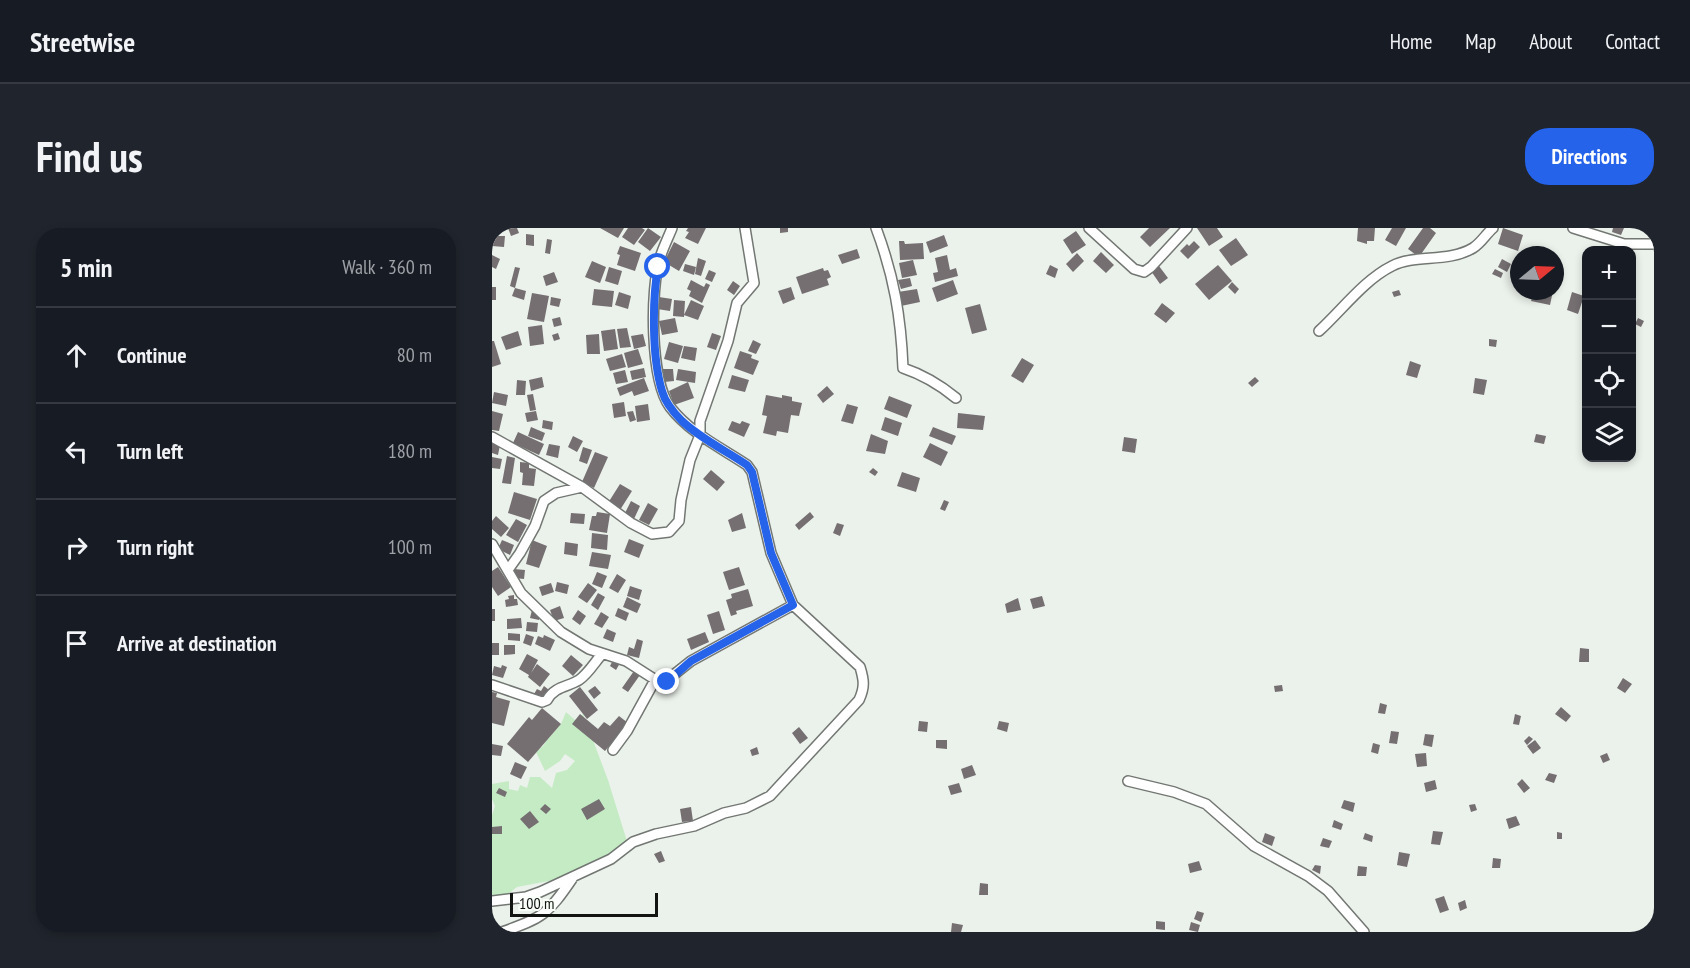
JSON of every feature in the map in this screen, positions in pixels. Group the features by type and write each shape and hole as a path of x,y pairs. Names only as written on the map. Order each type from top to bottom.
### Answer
{"street":[{"path":"492,900 526,897 610,859 633,842 656,834 694,826 724,813 746,808 770,796 859,700 864,689 860,667 793,605 771,553 752,472 739,460 682,421 662,391 657,367 653,306 659,258 672,228"},
{"path":"492,437 582,487 640,528 652,534 669,532 679,521 690,460 700,435 700,421 728,341 737,303 754,283 746,228"},
{"path":"876,228 895,288 901,320 903,368 930,378 956,398"},
{"path":"1089,228 1134,269 1144,272 1187,228"},
{"path":"1319,331 1376,277 1391,266 1406,261 1447,257 1471,249 1492,228"},
{"path":"1573,228 1623,244 1654,244"},
{"path":"508,570 535,526 544,501 556,493 582,487"},
{"path":"493,546 521,593 561,632 588,649 626,661 662,684 691,661 793,605"},
{"path":"492,685 542,702 558,688 583,677 602,654"},
{"path":"613,750 627,731 655,680"},
{"path":"1128,781 1174,792 1206,804 1254,846 1308,876 1328,891 1364,932"},
{"path":"502,932 531,922 546,912 554,905 574,877"}],"green space":[{"path":"566,712 575,720 583,714 608,780 630,851 614,862 568,881 554,880 517,887 504,897 492,897 492,815 495,806 492,799 492,784 509,781 509,789 518,791 520,785 527,788 530,777 540,777 552,788 556,773 567,770 575,761 565,754 560,761 545,771 536,752 561,724"}],"building":[{"path":"508,228 517,228 519,233 511,236"},
{"path":"600,228 624,228 618,238"},
{"path":"628,228 645,230 634,245 622,237"},
{"path":"648,228 661,237 650,251 638,242"},
{"path":"688,228 706,228 698,244 685,238 689,232 686,231"},
{"path":"780,228 788,228 788,232 780,233"},
{"path":"1149,228 1170,228 1150,247 1140,237"},
{"path":"1197,228 1217,228 1223,237 1209,246"},
{"path":"1358,228 1375,228 1374,241 1367,241 1367,244 1357,241"},
{"path":"1392,228 1406,228 1396,246 1385,240"},
{"path":"1423,228 1430,228 1436,233 1419,257 1408,249"},
{"path":"1503,228 1523,235 1520,246 1510,246 1510,248 1498,244"},
{"path":"1613,228 1624,228 1621,235 1612,232"},
{"path":"1076,231 1086,245 1072,254 1063,240"},
{"path":"526,234 534,235 534,246 526,245"},
{"path":"944,235 948,246 930,253 926,242"},
{"path":"492,236 505,236 504,247 492,246"},
{"path":"1236,238 1248,255 1231,266 1219,250"},
{"path":"547,239 552,240 550,254 545,253"},
{"path":"899,241 904,241 905,244 923,243 924,259 900,260"},
{"path":"1194,241 1200,247 1188,259 1180,251"},
{"path":"674,242 690,251 679,271 664,262"},
{"path":"620,246 641,253 635,271 617,265"},
{"path":"857,249 860,258 842,264 838,255"},
{"path":"1101,252 1114,265 1106,273 1093,261"},
{"path":"1077,253 1084,261 1073,272 1066,264"},
{"path":"492,255 500,259 496,269 492,267"},
{"path":"947,255 950,270 956,268 958,276 935,282 933,273 938,272 935,258"},
{"path":"698,258 706,261 701,276 695,274"},
{"path":"1502,259 1510,263 1507,272 1498,267"},
{"path":"913,260 917,275 902,278 899,263"},
{"path":"592,261 606,267 600,283 585,277"},
{"path":"685,264 696,267 694,275 683,271"},
{"path":"1050,265 1058,269 1055,278 1046,274"},
{"path":"1218,265 1232,281 1209,300 1195,284"},
{"path":"1159,266 1168,278 1160,284 1151,271"},
{"path":"515,267 520,268 515,288 510,286"},
{"path":"609,267 622,271 618,285 605,281"},
{"path":"823,268 824,271 828,270 831,277 827,279 829,285 802,294 796,277"},
{"path":"1495,269 1503,273 1501,278 1492,274"},
{"path":"709,270 716,273 712,282 705,279"},
{"path":"554,272 558,282 546,286 543,276"},
{"path":"910,278 912,286 901,289 898,280"},
{"path":"691,280 704,287 706,283 710,285 702,303 689,296 691,291 687,289"},
{"path":"953,280 958,294 937,302 932,288"},
{"path":"733,281 740,286 734,295 727,290"},
{"path":"1232,282 1239,289 1235,294 1228,287"},
{"path":"492,287 496,287 496,300 492,300"},
{"path":"791,287 795,299 783,304 778,291"},
{"path":"515,288 526,291 524,300 512,296"},
{"path":"594,289 614,291 612,307 592,305"},
{"path":"917,289 920,302 901,306 898,292"},
{"path":"1399,290 1401,295 1394,297 1392,292"},
{"path":"619,292 631,296 628,309 615,305"},
{"path":"1572,292 1582,295 1578,314 1567,310"},
{"path":"532,293 549,296 544,322 527,319"},
{"path":"551,297 561,299 559,307 550,305"},
{"path":"659,297 672,299 670,311 657,309"},
{"path":"674,300 685,301 684,317 673,316"},
{"path":"691,300 704,306 698,320 684,315"},
{"path":"1531,300 1551,300 1550,305"},
{"path":"1162,303 1175,313 1166,323 1154,314"},
{"path":"980,304 987,330 972,334 965,308"},
{"path":"560,317 562,325 554,327 552,319"},
{"path":"675,318 678,332 662,335 659,321"},
{"path":"1638,318 1644,321 1641,327 1636,322"},
{"path":"542,325 544,344 530,346 528,327"},
{"path":"627,328 631,347 620,348 617,329"},
{"path":"615,329 618,349 604,351 601,331"},
{"path":"518,331 522,345 506,350 501,337"},
{"path":"558,333 560,339 554,341 552,335"},
{"path":"712,333 721,336 716,350 707,347"},
{"path":"599,334 600,354 587,354 586,335"},
{"path":"643,334 646,346 634,349 631,336"},
{"path":"1489,339 1497,340 1496,347 1489,346"},
{"path":"753,340 761,344 756,354 748,351"},
{"path":"492,341 494,341 501,364 492,367"},
{"path":"669,342 683,346 678,363 664,359"},
{"path":"684,346 697,348 695,361 681,358"},
{"path":"638,349 643,364 628,368 624,353"},
{"path":"740,351 752,355 751,358 759,361 753,375 734,368"},
{"path":"622,354 626,367 610,371 606,359"},
{"path":"1022,358 1034,365 1023,383 1011,376"},
{"path":"1410,361 1421,365 1417,378 1406,375"},
{"path":"644,368 646,377 632,380 630,371"},
{"path":"663,369 673,369 674,381 664,382"},
{"path":"678,369 696,372 695,383 676,380"},
{"path":"625,370 628,382 616,384 613,373"},
{"path":"732,375 749,380 745,392 728,388"},
{"path":"542,377 544,387 531,391 529,380"},
{"path":"1255,377 1259,381 1252,387 1248,383"},
{"path":"644,378 649,391 634,396 632,391 620,396 617,388"},
{"path":"1475,378 1487,380 1484,395 1473,393"},
{"path":"517,380 526,381 525,395 516,395"},
{"path":"688,382 694,398 674,405 669,391"},
{"path":"827,386 834,394 823,403 817,395"},
{"path":"494,392 508,395 506,406 492,403"},
{"path":"533,394 536,410 530,411 527,395"},
{"path":"766,395 792,397 792,401 802,403 799,416 791,415 788,433 777,431 776,436 763,433 767,416 762,415"},
{"path":"889,396 912,405 907,418 884,409"},
{"path":"624,402 626,416 614,418 612,404"},
{"path":"648,404 650,420 637,422 635,406"},
{"path":"847,404 858,407 853,424 841,421"},
{"path":"492,411 503,414 499,431 492,430"},
{"path":"536,411 538,420 527,422 525,413"},
{"path":"633,411 636,420 630,422 627,412"},
{"path":"958,413 985,416 983,430 957,428"},
{"path":"885,417 902,423 898,436 881,430"},
{"path":"543,420 553,422 552,430 542,428"},
{"path":"732,421 750,424 744,437 728,430"},
{"path":"531,427 545,433 542,441 528,436"},
{"path":"933,427 956,436 952,445 929,436"},
{"path":"518,432 544,444 539,455 513,443"},
{"path":"871,434 888,441 885,454 866,451"},
{"path":"1536,434 1546,436 1544,444 1534,442"},
{"path":"573,436 583,441 577,452 568,447"},
{"path":"1124,437 1137,439 1135,453 1122,451"},
{"path":"492,443 500,445 498,455 492,453"},
{"path":"930,443 948,452 941,466 923,457"},
{"path":"549,444 560,446 558,458 546,455"},
{"path":"583,447 592,450 587,464 579,461"},
{"path":"595,452 608,457 594,488 582,482"},
{"path":"507,456 515,458 511,484 502,483"},
{"path":"492,457 502,459 500,469 492,468"},
{"path":"520,462 529,463 529,468 536,469 534,486 522,485 523,473 520,472"},
{"path":"873,468 878,472 875,476 869,472"},
{"path":"711,470 725,482 717,491 703,479"},
{"path":"902,472 920,478 916,492 897,486"},
{"path":"620,484 632,491 620,510 608,503"},
{"path":"514,492 537,499 530,520 508,513"},
{"path":"944,500 949,502 945,511 940,509"},
{"path":"631,501 640,506 634,519 624,515"},
{"path":"648,503 658,509 649,525 639,520"},
{"path":"597,512 610,514 607,533 589,530 592,516 596,516"},
{"path":"810,512 814,517 799,530 795,525"},
{"path":"571,513 585,514 584,524 570,523"},
{"path":"742,513 746,528 732,532 728,520"},
{"path":"496,516 509,528 501,537 492,529 492,521"},
{"path":"516,519 527,525 518,542 506,535"},
{"path":"837,523 844,525 840,536 833,533"},
{"path":"592,533 608,535 607,550 591,548"},
{"path":"629,539 644,545 639,558 624,552"},
{"path":"502,540 514,545 510,555 498,549"},
{"path":"532,540 547,546 539,568 526,564"},
{"path":"565,542 578,544 577,556 564,554"},
{"path":"592,552 611,555 608,569 589,566"},
{"path":"498,567 511,587 498,596 492,587 492,571"},
{"path":"739,567 745,585 729,590 723,572"},
{"path":"514,569 525,570 524,579 514,578"},
{"path":"597,572 607,576 602,588 592,584"},
{"path":"617,574 626,580 618,593 609,588"},
{"path":"557,582 569,585 567,594 555,591"},
{"path":"551,583 554,592 542,596 539,587"},
{"path":"588,583 597,590 587,603 578,597"},
{"path":"630,586 642,590 639,600 627,596"},
{"path":"748,589 753,606 736,611 737,614 731,616 726,600 732,598 731,594"},
{"path":"598,593 605,597 598,610 591,605"},
{"path":"514,595 518,605 506,607 505,600 509,599 508,596"},
{"path":"1042,596 1045,606 1033,609 1030,599"},
{"path":"627,597 641,604 637,613 623,607"},
{"path":"1018,598 1021,610 1007,613 1005,604"},
{"path":"560,606 564,618 554,621 550,610"},
{"path":"618,608 629,613 626,621 615,616"},
{"path":"492,609 495,609 495,621 492,621"},
{"path":"532,610 541,612 539,620 530,618"},
{"path":"578,610 586,616 580,625 572,619"},
{"path":"719,611 725,630 713,634 707,615"},
{"path":"601,612 609,617 602,628 594,624"},
{"path":"521,618 522,628 507,629 507,619"},
{"path":"527,622 538,623 537,632 526,631"},
{"path":"607,629 616,633 613,642 603,638"},
{"path":"705,632 709,642 691,650 687,639"},
{"path":"508,633 520,634 520,641 508,640"},
{"path":"526,634 534,637 531,646 523,643"},
{"path":"544,635 555,640 550,651 535,644 538,636 543,638"},
{"path":"637,639 643,641 639,658 627,655 629,647 634,649"},
{"path":"492,643 499,643 499,655 492,655"},
{"path":"504,645 515,645 515,654 504,655"},
{"path":"1580,648 1589,649 1589,662 1579,662"},
{"path":"527,654 538,660 531,673 537,664 550,674 540,687 528,677 529,675 519,669"},
{"path":"571,655 583,665 573,676 562,666"},
{"path":"613,660 620,663 616,670 610,666"},
{"path":"502,665 507,667 503,678 492,675 494,666 501,668"},
{"path":"634,671 640,675 628,692 622,688"},
{"path":"1623,678 1632,684 1625,693 1617,688"},
{"path":"1282,685 1283,691 1275,692 1274,686"},
{"path":"544,686 549,690 544,699 534,694 537,689 541,691"},
{"path":"595,686 601,693 594,699 588,691"},
{"path":"580,687 598,710 587,719 569,696"},
{"path":"492,692 497,693 496,697 510,701 504,726 492,723"},
{"path":"1380,703 1387,705 1385,714 1378,713"},
{"path":"1561,707 1571,716 1566,722 1555,714"},
{"path":"542,708 561,724 528,762 507,744 529,717 532,720"},
{"path":"580,714 598,729 604,722 610,726 619,716 628,723 605,751 572,724"},
{"path":"1515,714 1521,716 1519,725 1513,724"},
{"path":"919,721 928,722 927,732 918,731"},
{"path":"999,721 1009,723 1007,732 997,729"},
{"path":"799,727 808,738 800,744 792,733"},
{"path":"1391,731 1399,732 1397,744 1389,743"},
{"path":"1425,734 1434,735 1432,747 1423,745"},
{"path":"1529,736 1533,739 1527,745 1524,741"},
{"path":"936,740 947,740 947,749 936,748"},
{"path":"1535,740 1541,748 1533,754 1527,746"},
{"path":"1373,743 1380,745 1378,754 1371,752"},
{"path":"492,744 503,746 501,756 492,755"},
{"path":"757,747 759,754 752,756 750,750"},
{"path":"1426,753 1427,766 1417,767 1415,754"},
{"path":"1607,753 1610,760 1603,763 1600,756"},
{"path":"515,762 527,767 521,779 510,774"},
{"path":"972,765 976,775 964,779 961,769"},
{"path":"1549,773 1557,775 1554,783 1545,780"},
{"path":"1522,779 1530,788 1524,793 1517,784"},
{"path":"1435,780 1437,789 1426,792 1424,783"},
{"path":"959,783 962,792 951,795 948,786"},
{"path":"499,788 507,792 505,797 496,793"},
{"path":"599,799 605,809 587,820 581,809"},
{"path":"1344,800 1355,803 1353,812 1341,808"},
{"path":"545,804 551,809 546,814 540,809"},
{"path":"1475,804 1477,810 1471,812 1469,805"},
{"path":"691,807 693,821 682,822 680,809"},
{"path":"530,811 539,822 529,829 520,819"},
{"path":"1516,816 1520,825 1509,829 1506,819"},
{"path":"1334,820 1343,824 1341,830 1332,827"},
{"path":"502,826 502,834 492,834 492,827"},
{"path":"1433,831 1443,832 1440,845 1431,844"},
{"path":"1557,832 1562,833 1562,839 1557,839"},
{"path":"1265,833 1275,837 1272,846 1262,842"},
{"path":"1365,833 1373,836 1372,842 1363,839"},
{"path":"1323,838 1332,841 1329,848 1320,846"},
{"path":"661,851 665,861 659,863 654,854"},
{"path":"1399,852 1410,854 1407,867 1397,865"},
{"path":"1493,858 1501,859 1500,868 1492,868"},
{"path":"1199,861 1202,870 1190,873 1188,864"},
{"path":"1315,865 1321,866 1320,874 1312,870"},
{"path":"1358,866 1367,867 1366,876 1357,876"},
{"path":"980,883 988,884 988,895 979,895"},
{"path":"1444,896 1449,910 1440,913 1435,899"},
{"path":"1465,900 1467,908 1460,911 1458,903"},
{"path":"1197,911 1204,913 1201,922 1194,919"},
{"path":"1156,921 1165,922 1165,930 1156,929"},
{"path":"1191,922 1200,925 1198,932 1189,930"},
{"path":"952,923 963,925 961,932 951,932"}],"route":[{"path":"658,267 653,306 657,367 662,391 682,421 747,465 752,472 771,553 793,605 691,661 667,682"}]}
